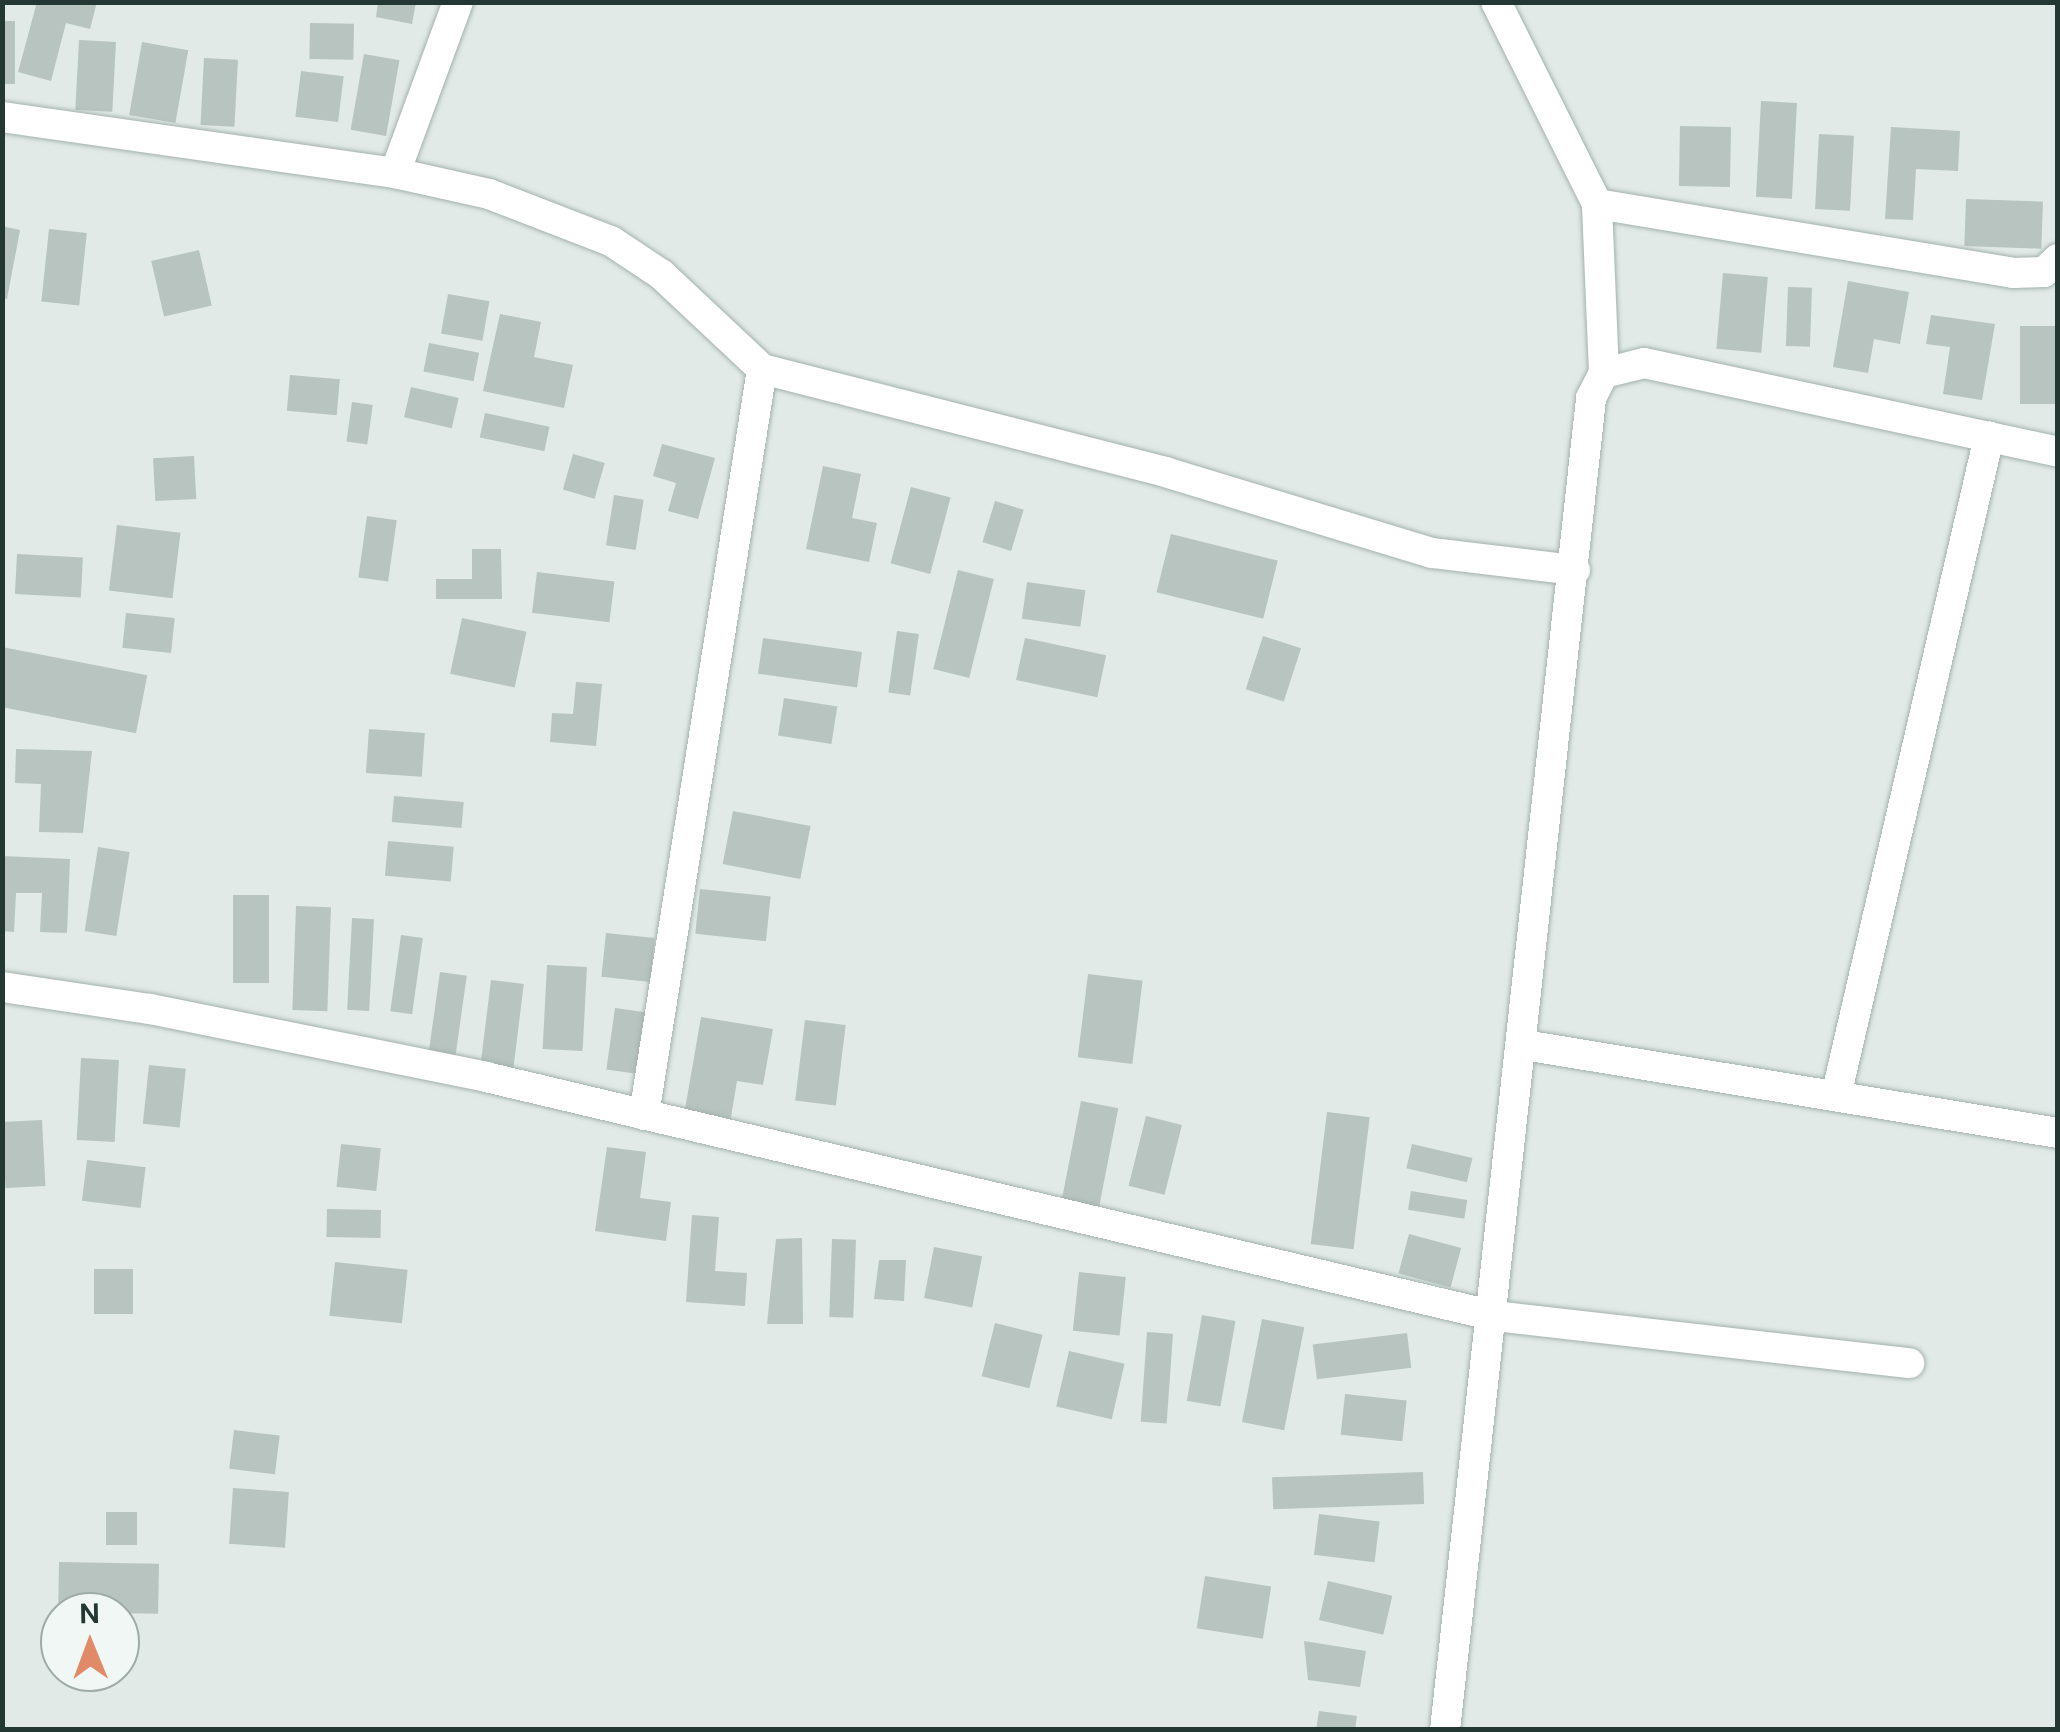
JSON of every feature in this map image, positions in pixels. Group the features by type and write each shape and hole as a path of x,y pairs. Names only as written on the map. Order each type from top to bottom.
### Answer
{"street":[{"path":"396,173 458,2"},
{"path":"1445,1730 1495,1316 1591,398 1604,373 1597,204 1496,2"},
{"path":"2,117 396,173 489,194 611,241 662,275 762,369 1165,472 1432,553 1575,570"},
{"path":"1597,204 2013,273 2044,272 2058,258"},
{"path":"1604,373 1644,362 2058,452"},
{"path":"644,1115 762,369"},
{"path":"1836,1096 1989,436"},
{"path":"2,988 150,1008 644,1115 1495,1316 1909,1363"},
{"path":"1524,1045 2058,1133"}],"building":[{"path":"37,2 97,2 90,29 66,23 51,81 18,72"},
{"path":"378,2 416,2 412,24 376,17"},
{"path":"2,21 15,21 15,84 2,84"},
{"path":"310,23 354,24 353,60 309,59"},
{"path":"79,40 116,42 112,112 75,110"},
{"path":"142,42 188,50 175,123 129,115"},
{"path":"364,54 399,60 386,136 351,130"},
{"path":"204,58 238,60 234,127 200,125"},
{"path":"301,71 344,76 338,122 295,117"},
{"path":"1761,101 1797,103 1792,199 1756,197"},
{"path":"1680,126 1731,127 1730,187 1679,186"},
{"path":"1891,127 1960,131 1958,171 1916,169 1913,220 1885,219"},
{"path":"1819,134 1854,136 1850,211 1815,209"},
{"path":"1966,199 2043,202 2041,249 1964,246"},
{"path":"2,226 20,230 7,299 2,298"},
{"path":"49,229 87,233 79,306 41,302"},
{"path":"199,250 212,306 164,317 151,261"},
{"path":"1723,273 1768,277 1761,353 1716,349"},
{"path":"1848,281 1909,292 1900,344 1874,339 1868,373 1833,367"},
{"path":"1788,287 1812,288 1810,347 1786,346"},
{"path":"448,294 489,301 482,341 441,333"},
{"path":"500,314 541,322 534,357 573,365 564,408 483,391"},
{"path":"1931,315 1995,324 1982,400 1943,394 1950,347 1926,344"},
{"path":"2020,326 2058,326 2058,404 2020,404"},
{"path":"429,343 479,353 474,381 423,371"},
{"path":"290,375 340,379 337,415 287,411"},
{"path":"411,387 459,398 452,428 404,417"},
{"path":"352,402 373,405 367,445 346,442"},
{"path":"485,413 550,427 544,451 480,437"},
{"path":"662,444 715,458 698,519 668,511 676,483 653,476"},
{"path":"573,454 605,463 595,499 563,490"},
{"path":"194,456 196,499 155,501 153,458"},
{"path":"823,466 861,474 852,518 877,523 869,562 806,549"},
{"path":"911,487 951,498 930,574 891,563"},
{"path":"614,495 644,500 636,550 606,545"},
{"path":"995,501 1024,510 1011,551 982,542"},
{"path":"367,516 397,520 388,582 358,577"},
{"path":"117,525 181,533 172,598 109,591"},
{"path":"1171,534 1278,561 1263,619 1156,592"},
{"path":"472,549 501,549 502,599 436,599 436,579 472,579"},
{"path":"17,554 83,557 81,597 15,594"},
{"path":"958,570 994,579 969,678 933,669"},
{"path":"537,572 614,582 609,622 532,613"},
{"path":"1027,582 1085,590 1080,627 1022,619"},
{"path":"126,613 175,618 171,653 122,648"},
{"path":"462,618 527,632 515,687 450,674"},
{"path":"897,631 919,634 910,695 888,692"},
{"path":"1263,636 1301,648 1284,702 1246,689"},
{"path":"763,638 862,652 857,688 758,674"},
{"path":"1025,638 1106,655 1097,697 1016,680"},
{"path":"2,647 147,675 136,733 2,707"},
{"path":"576,682 602,684 596,746 550,742 552,713 573,714"},
{"path":"784,698 837,706 831,744 778,736"},
{"path":"369,729 425,733 422,777 366,773"},
{"path":"16,749 92,751 83,833 39,832 41,784 15,783"},
{"path":"394,796 464,802 461,828 392,822"},
{"path":"733,811 811,826 800,879 723,864"},
{"path":"388,841 454,847 451,882 385,876"},
{"path":"98,847 130,852 116,936 85,931"},
{"path":"2,856 70,859 67,933 40,932 42,893 16,893 14,932 2,931"},
{"path":"700,889 771,896 766,941 695,934"},
{"path":"233,895 269,895 269,983 233,983"},
{"path":"296,906 331,907 327,1011 292,1010"},
{"path":"352,918 374,919 369,1011 347,1010"},
{"path":"606,933 655,938 650,982 601,977"},
{"path":"401,935 423,938 412,1014 390,1011"},
{"path":"547,965 587,967 583,1051 543,1049"},
{"path":"440,972 467,976 454,1067 427,1063"},
{"path":"1088,974 1143,981 1132,1064 1078,1057"},
{"path":"491,980 524,984 513,1070 480,1066"},
{"path":"615,1008 649,1013 640,1074 606,1069"},
{"path":"701,1017 773,1029 763,1085 737,1081 730,1123 684,1115"},
{"path":"805,1020 846,1025 836,1105 795,1100"},
{"path":"81,1058 119,1060 115,1142 77,1140"},
{"path":"149,1065 186,1069 180,1128 143,1124"},
{"path":"1081,1101 1118,1108 1098,1215 1060,1208"},
{"path":"1327,1112 1370,1117 1353,1249 1311,1244"},
{"path":"1146,1116 1182,1125 1164,1195 1129,1186"},
{"path":"42,1120 45,1186 6,1188 2,1122"},
{"path":"341,1144 381,1148 376,1191 337,1187"},
{"path":"1412,1144 1472,1158 1467,1182 1406,1168"},
{"path":"607,1147 646,1152 640,1198 671,1202 666,1241 595,1231"},
{"path":"87,1160 146,1167 141,1208 82,1201"},
{"path":"1411,1191 1467,1200 1464,1219 1408,1210"},
{"path":"327,1209 381,1210 381,1238 327,1237"},
{"path":"692,1215 719,1217 715,1271 747,1273 745,1306 686,1302"},
{"path":"1409,1234 1461,1248 1451,1288 1398,1274"},
{"path":"802,1238 803,1324 767,1324 776,1239"},
{"path":"832,1239 856,1240 853,1318 829,1317"},
{"path":"934,1247 982,1256 972,1307 924,1298"},
{"path":"879,1260 906,1260 904,1301 874,1299"},
{"path":"335,1262 408,1270 402,1323 329,1316"},
{"path":"94,1269 133,1269 133,1314 94,1314"},
{"path":"1079,1272 1126,1277 1120,1336 1073,1331"},
{"path":"1202,1315 1235,1321 1220,1407 1187,1401"},
{"path":"1262,1319 1304,1327 1284,1430 1242,1422"},
{"path":"995,1323 1043,1335 1029,1388 982,1376"},
{"path":"1147,1332 1173,1334 1167,1424 1141,1422"},
{"path":"1407,1333 1411,1368 1317,1379 1313,1345"},
{"path":"1069,1351 1125,1364 1112,1419 1056,1407"},
{"path":"1345,1394 1407,1400 1402,1441 1341,1435"},
{"path":"234,1430 280,1436 275,1474 229,1469"},
{"path":"1423,1472 1424,1504 1273,1509 1272,1477"},
{"path":"233,1488 289,1492 285,1548 229,1544"},
{"path":"106,1512 137,1512 137,1545 106,1545"},
{"path":"1319,1514 1380,1521 1375,1562 1314,1555"},
{"path":"59,1562 159,1564 158,1614 140,1613 140,1592 58,1592"},
{"path":"1205,1576 1271,1586 1263,1639 1197,1628"},
{"path":"1328,1581 1392,1596 1383,1635 1319,1620"},
{"path":"1304,1641 1366,1651 1360,1687 1308,1680"},
{"path":"1319,1711 1357,1716 1355,1730 1316,1730"}]}
